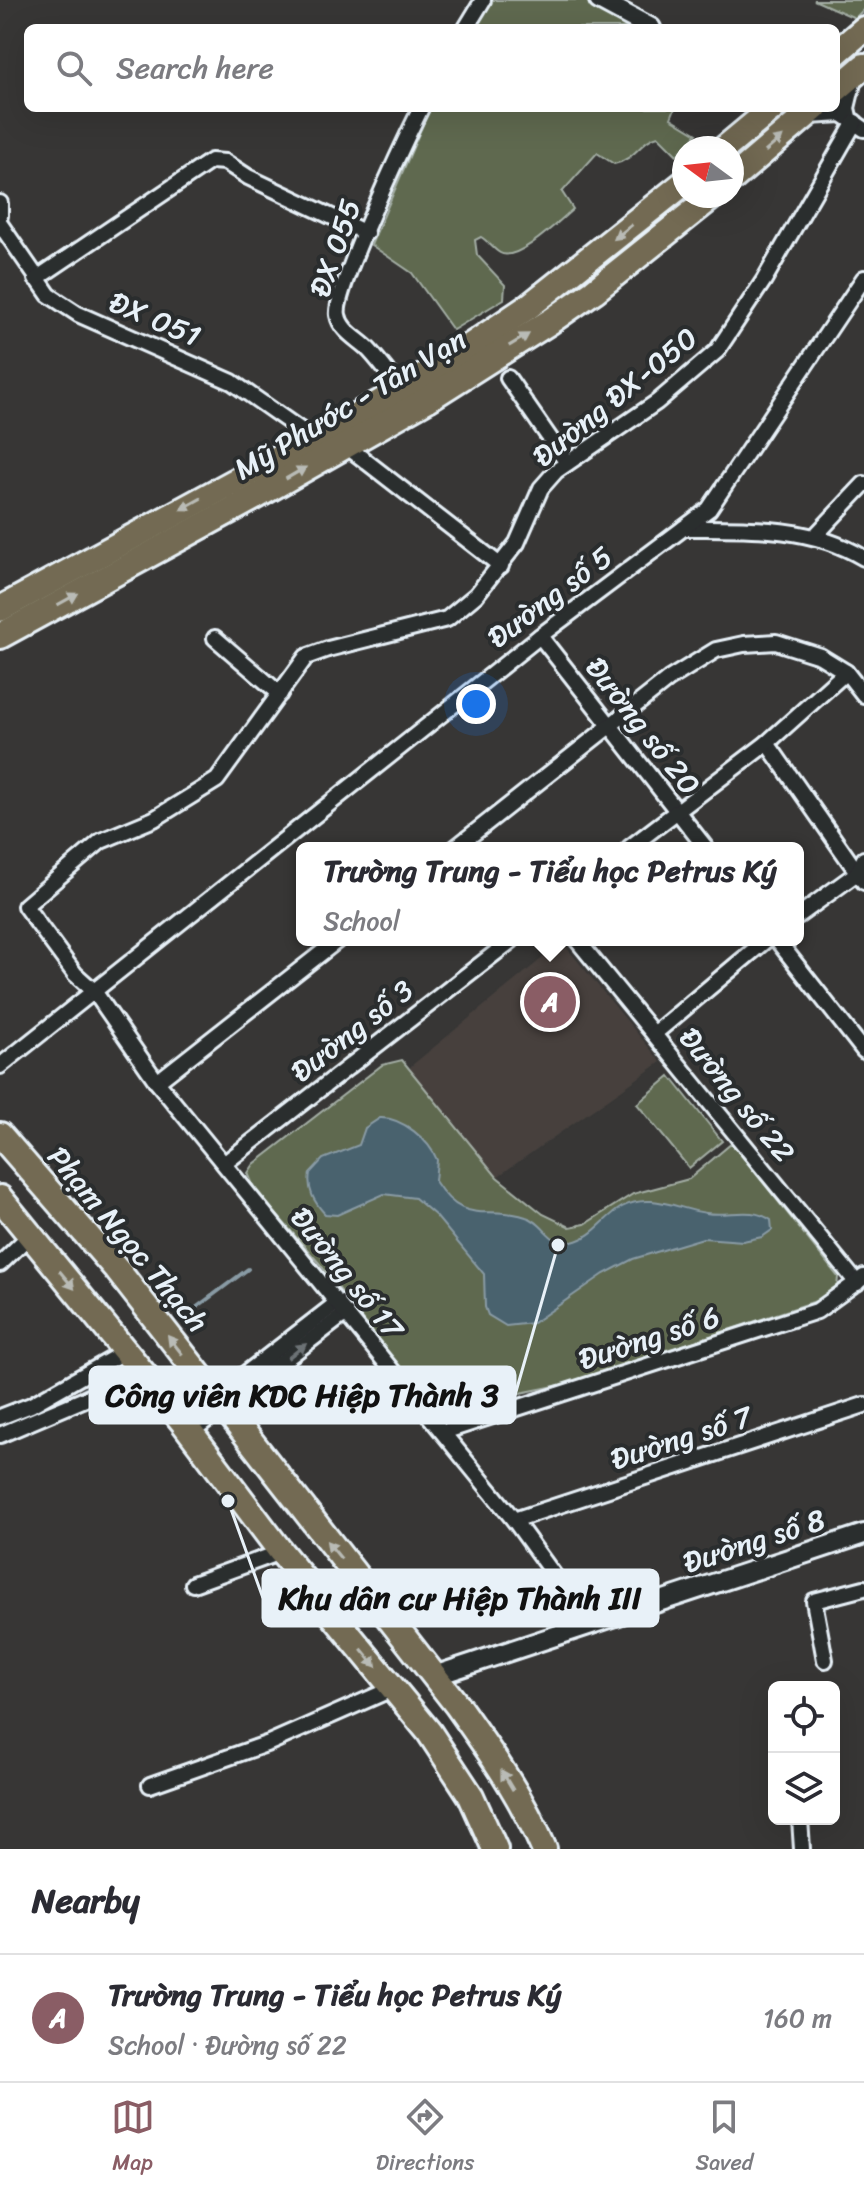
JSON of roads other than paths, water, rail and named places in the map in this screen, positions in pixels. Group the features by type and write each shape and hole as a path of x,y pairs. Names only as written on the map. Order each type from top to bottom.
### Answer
{"main road":[{"path":"840,50 864,29"},
{"path":"840,87 860,70"},
{"path":"739,136 768,112"},
{"path":"744,169 810,113"},
{"name":"Mỹ Phước - Tân Vạn","path":"0,609 402,390 528,307 672,193"},
{"name":"Mỹ Phước - Tân Vạn","path":"0,636 428,399 551,321 698,208"},
{"name":"Phạm Ngọc Thạch","path":"0,1135 118,1271 434,1676 487,1747 544,1849"},
{"path":"0,1198 187,1427 281,1552 429,1732 471,1796 495,1849"}],"street":[{"path":"468,24 483,0"},
{"path":"599,0 644,24"},
{"path":"856,122 847,108 860,70"},
{"name":"ĐX 055","path":"402,390 369,350 343,328 337,312 347,278 397,156 419,112"},
{"path":"810,113 833,113 856,122"},
{"name":"Đường ĐX-050","path":"25,906 101,841 154,819 217,780 306,657 447,619 476,595 517,543 541,488 556,471 657,402 717,351 764,280 856,122"},
{"path":"36,279 211,161 225,162 248,177 366,233"},
{"path":"0,203 0,216"},
{"name":"ĐX 051","path":"0,224 49,295 78,314 232,382 312,438"},
{"name":"Đường số 5","path":"0,1066 540,636 709,509 864,278"},
{"path":"508,378 567,463"},
{"path":"345,445 501,566"},
{"path":"815,536 864,484"},
{"path":"684,528 761,529 815,536 864,558"},
{"name":"Đường số 20","path":"540,636 701,842"},
{"path":"215,638 280,694"},
{"path":"463,842 669,679 716,650 776,642 820,656 846,672 864,695"},
{"path":"637,842 767,743 846,672"},
{"path":"767,743 862,876"},
{"path":"862,876 864,859"},
{"path":"804,912 862,876"},
{"name":"Đường số 17","path":"25,906 75,974 94,991 157,1082 514,1520 590,1625"},
{"path":"157,1082 330,946"},
{"name":"Đường số 3","path":"225,1163 504,946"},
{"name":"Đường số 22","path":"582,946 860,1280"},
{"path":"654,1034 759,946"},
{"path":"782,946 864,1051"},
{"path":"0,1264 30,1235"},
{"name":"Đường số 6","path":"443,1432 817,1311 860,1280"},
{"path":"187,1427 342,1308"},
{"path":"0,1417 31,1405 126,1351"},
{"path":"0,1435 144,1374"},
{"name":"Đường số 7","path":"514,1520 864,1405"},
{"name":"Đường số 8","path":"434,1676 864,1534"},
{"path":"193,1584 281,1552"},
{"path":"825,1660 814,1601 864,1588"},
{"path":"150,1785 269,1743 394,1688"},
{"path":"800,1825 802,1849"}],"water":[{"path":"380,1118 406,1126 428,1145 437,1160 435,1181 456,1205 476,1212 526,1217 552,1238 564,1243 580,1239 593,1231 622,1207 643,1201 706,1213 756,1214 771,1220 772,1230 762,1237 743,1241 703,1238 633,1259 604,1274 533,1323 506,1326 488,1315 484,1274 436,1216 415,1198 384,1194 337,1215 325,1214 315,1200 310,1173 323,1159 359,1145 365,1128"}],"waterway":[{"path":"193,1310 248,1269"},
{"path":"69,1399 112,1374"},
{"path":"0,1426 43,1410"}],"place":[{"name":"Trường Trung - Tiểu học Petrus Ký","path":"550,1002"},
{"name":"Công viên KDC Hiệp Thành 3","path":"558,1245"},
{"name":"Khu dân cư Hiệp Thành III","path":"228,1501"}]}
